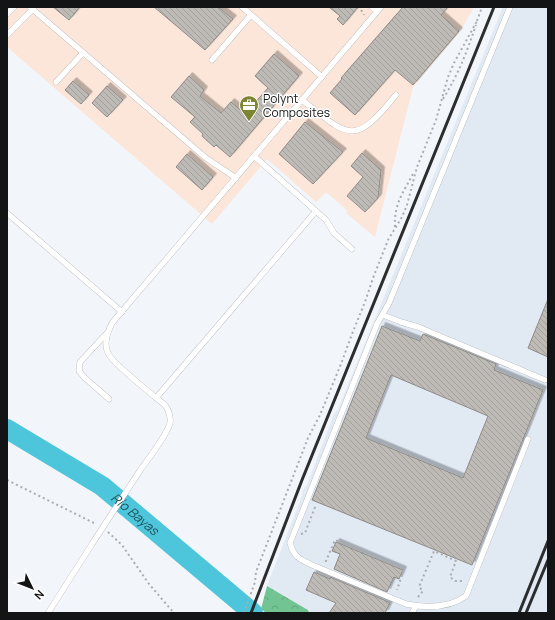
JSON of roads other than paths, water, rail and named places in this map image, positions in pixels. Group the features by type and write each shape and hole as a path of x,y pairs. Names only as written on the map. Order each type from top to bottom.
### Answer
{"lane":[{"path":"7,14 14,7"},
{"path":"242,7 322,77"},
{"path":"48,613 167,431 170,422 170,412 165,405 116,363 108,353 106,343 108,332 112,323 379,9 372,7"},
{"path":"510,7 383,315 377,324 290,543 292,552 301,560 406,604 422,607 446,605 459,601 466,596 528,439"},
{"path":"7,35 32,8 206,158 236,178"},
{"path":"212,60 251,15"},
{"path":"56,82 83,53"},
{"path":"302,100 339,128 350,132 359,130 368,125 396,95"},
{"path":"254,156 326,220 334,233 352,249"},
{"path":"156,398 316,211"},
{"path":"7,213 122,312"},
{"path":"383,315 418,327 545,380"},
{"path":"108,332 80,362 79,370 85,378 110,399"},
{"path":"412,613 416,606"}],"waterway":[{"name":"Río Bayas","path":"7,429 102,486 253,613"}],"railway":[{"path":"251,613 302,480 494,7"},
{"path":"519,613 548,541"},
{"path":"526,613 548,560"}],"place":[{"name":"Polynt Composites","path":"249,122"}]}
